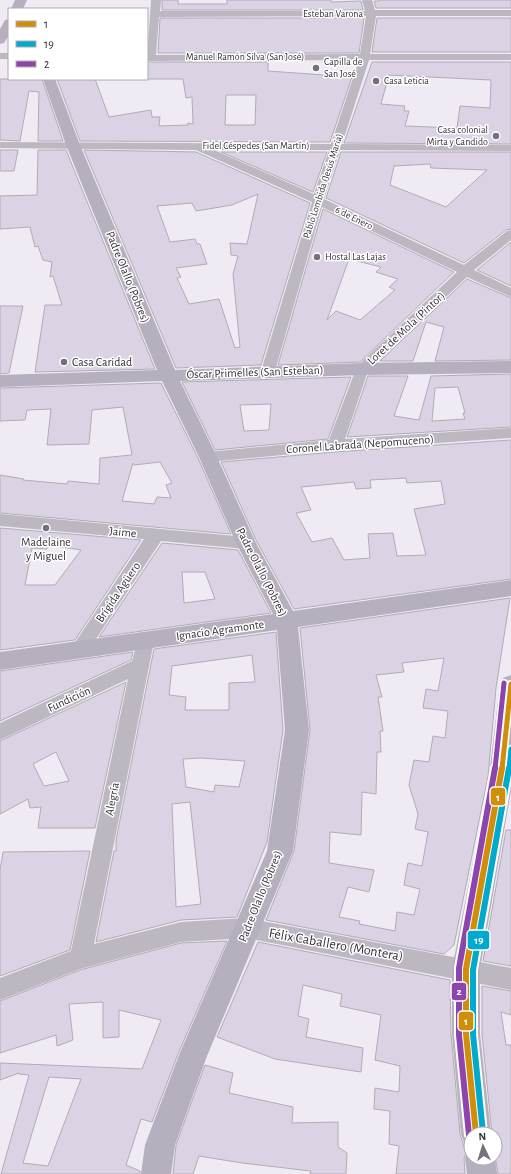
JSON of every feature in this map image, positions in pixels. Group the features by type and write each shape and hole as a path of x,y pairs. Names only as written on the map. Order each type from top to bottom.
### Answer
{"main road":[{"path":"0,40 8,25"},
{"name":"Padre Olallo (Pobres)","path":"49,80 73,145 168,375 208,457 246,543 287,620 297,730 280,850 193,1055 160,1145 156,1174"},
{"name":"Óscar Primelles (San Esteban)","path":"0,381 268,371 511,367"},
{"name":"Ignacio Agramonte","path":"0,661 511,588"},
{"path":"475,1126 466,1034 466,969 500,785 511,684"}],"street":[{"path":"149,58 156,0"},
{"name":"Pablo Lombida (Jesús María)","path":"268,371 318,200 365,57 371,14 367,0"},
{"name":"Esteban Varona","path":"154,14 246,11 371,14 511,13"},
{"name":"Manuel Ramón Silva (San José)","path":"149,58 511,57"},
{"name":"Fidel Céspedes (San Martín)","path":"0,145 511,148"},
{"name":"6 de Enero","path":"196,145 318,200 511,293"},
{"name":"Loret de Mola (Pintor)","path":"335,445 362,369 465,271 509,237"},
{"name":"Coronel Labrada (Nepomuceno)","path":"208,457 335,445 511,433"},
{"name":"Jaime","path":"0,520 246,543"},
{"name":"Brígida Agüero","path":"80,649 156,535"},
{"name":"Alegría","path":"80,958 145,641"},
{"name":"Fundición","path":"0,732 139,666"},
{"name":"Félix Caballero (Montera)","path":"0,989 80,958 181,932 246,928 466,969 511,979"}],"building":[{"path":"162,0 178,0 178,4 227,4 227,0 331,0 331,2 361,1 363,10 162,10"},
{"path":"511,0 511,8 376,8 374,1"},
{"path":"160,18 364,18 359,53 158,53"},
{"path":"377,18 511,18 511,52 372,52"},
{"path":"148,62 268,62 268,71 352,77 330,142 80,141 57,80 95,80 109,117 151,110 152,117 160,117 159,126 188,125 188,123 193,124 192,97 186,98 183,79 148,79","holes":["226,95 256,95 255,125 225,125"]},
{"path":"372,62 511,62 511,144 344,143","holes":["389,75 491,80 490,108 460,106 457,128 405,126 409,111 404,111 405,106 381,104"]},
{"path":"0,79 42,80 63,141 38,141 39,92 29,91 20,141 0,140"},
{"path":"0,150 18,150 14,171 0,171"},
{"path":"38,150 66,150 155,369 35,372 45,305 62,305 53,276 50,277 52,262 43,260 38,246 35,247 30,227 0,229 0,196 37,195"},
{"path":"84,150 196,152 310,203 261,365 176,368","holes":["258,194 247,244 230,243 231,255 238,256 233,274 240,347 235,348 219,299 189,304 177,278 181,277 176,268 207,264 200,244 197,244 195,239 170,242 157,206 192,203 196,211 232,205"]},
{"path":"221,152 327,152 313,192"},
{"path":"341,152 511,152 511,229 506,230 464,263 326,198","holes":["430,164 431,168 487,170 446,207 390,185 394,166"]},
{"path":"323,209 454,272 360,362 278,365","holes":["349,259 381,267 376,272 398,279 389,287 395,290 360,320 336,311 327,320"]},
{"path":"511,242 511,286 477,270"},
{"path":"467,279 511,298 511,360 435,361 444,327 426,322 413,361 380,361"},
{"path":"0,306 23,306 9,373 0,374"},
{"path":"511,374 511,427 347,437 368,376 408,376 394,416 419,420 431,376","holes":["458,387 465,413 463,413 465,419 432,421 435,388"]},
{"path":"351,377 328,439 215,450 182,382","holes":["271,404 269,430 244,431 240,405"]},
{"path":"161,383 198,458 231,534 0,513 0,475 24,479 23,480 67,484 68,481 99,484 100,458 132,455 123,407 92,410 89,444 47,445 51,409 27,410 25,420 0,421 0,388","holes":["160,462 172,483 166,485 171,498 157,497 154,504 122,501 133,463 134,465"]},
{"path":"511,440 511,579 294,609 257,542 221,462 335,452","holes":["406,478 407,483 441,481 445,504 414,509 426,555 397,556 393,533 368,534 370,558 344,560 332,538 312,542 296,513 311,510 301,487 354,482 356,489 371,488 370,480"]},
{"path":"0,528 141,540 75,640 0,650","holes":["48,545 81,550 55,585 25,585 32,548 47,549"]},
{"path":"162,543 238,550 271,613 99,637","holes":["182,572 205,572 215,599 184,603"]},
{"path":"510,598 496,688 488,776 454,945 444,954 266,920 294,851 310,730 300,628","holes":["444,658 438,691 426,689 423,708 448,711 445,738 433,736 429,762 414,760 409,785 418,814 415,829 428,832 422,866 408,863 406,873 404,885 420,889 414,915 397,912 395,931 359,924 360,921 339,917 348,887 369,892 374,870 329,863 330,832 361,835 362,792 376,794 377,752 381,752 380,731 383,731 378,697 382,697 376,675 404,672 402,663"]},
{"path":"276,632 283,730 267,842 237,917 181,920 96,942 114,851 116,851 116,840 154,649","holes":["252,655 255,682 229,683 229,710 185,710 186,697 169,695 172,666","201,758 245,761 239,787 215,785 214,792 186,787 183,759","190,802 201,904 176,907 172,804"]},
{"path":"133,652 131,660 0,721 0,671"},
{"path":"126,682 95,828 38,828 41,807 30,808 28,799 0,814 0,741","holes":["56,752 69,781 44,786 33,764"]},
{"path":"506,830 511,830 511,966 483,961"},
{"path":"90,851 70,950 0,976 0,870 3,852"},
{"path":"227,941 178,1054 152,1122 141,1119 126,1165 140,1171 140,1174 1,1174 29,1075 19,1073 0,1080 0,1063 142,1069 161,1020 119,1010 119,1037 103,1038 103,1002 69,1004 73,1040 57,1046 56,1035 0,1053 0,1001 80,970 181,943","holes":["49,1077 81,1079 48,1166 23,1163"]},
{"path":"258,942 450,980 451,1034 465,1174 396,1174 399,1146 389,1144 390,1111 374,1109 375,1088 399,1092 400,1066 375,1060 381,1015 340,1006 342,994 303,985 298,1016 309,1019 306,1037 363,1048 361,1072 275,1059 217,1037"},
{"path":"482,986 511,991 511,1015 501,1012 506,1045 511,1045 511,1174 498,1174 497,1166 503,1166 503,1126 491,1126 482,1034"},
{"path":"205,1065 233,1073 229,1093 293,1107 292,1123 338,1122 338,1147 347,1153 346,1174 310,1174 311,1171 242,1163 199,1156 193,1174 173,1174 176,1145"}],"transit line":[{"name":"2","path":"468,1126 459,1035 459,968 493,784 504,683"},
{"name":"1","path":"475,1126 466,1034 466,969 500,785 511,684"},
{"name":"19","path":"482,1126 473,1034 473,970 507,786 511,749"}],"place":[{"name":"Capilla de San José","path":"316,68"},
{"name":"Casa Leticia","path":"376,81"},
{"name":"Casa colonial Mirta y Candido","path":"496,136"},
{"name":"Hostal Las Lajas","path":"317,257"},
{"name":"Casa Caridad","path":"64,362"},
{"name":"Madelaine y Miguel","path":"46,528"}]}
